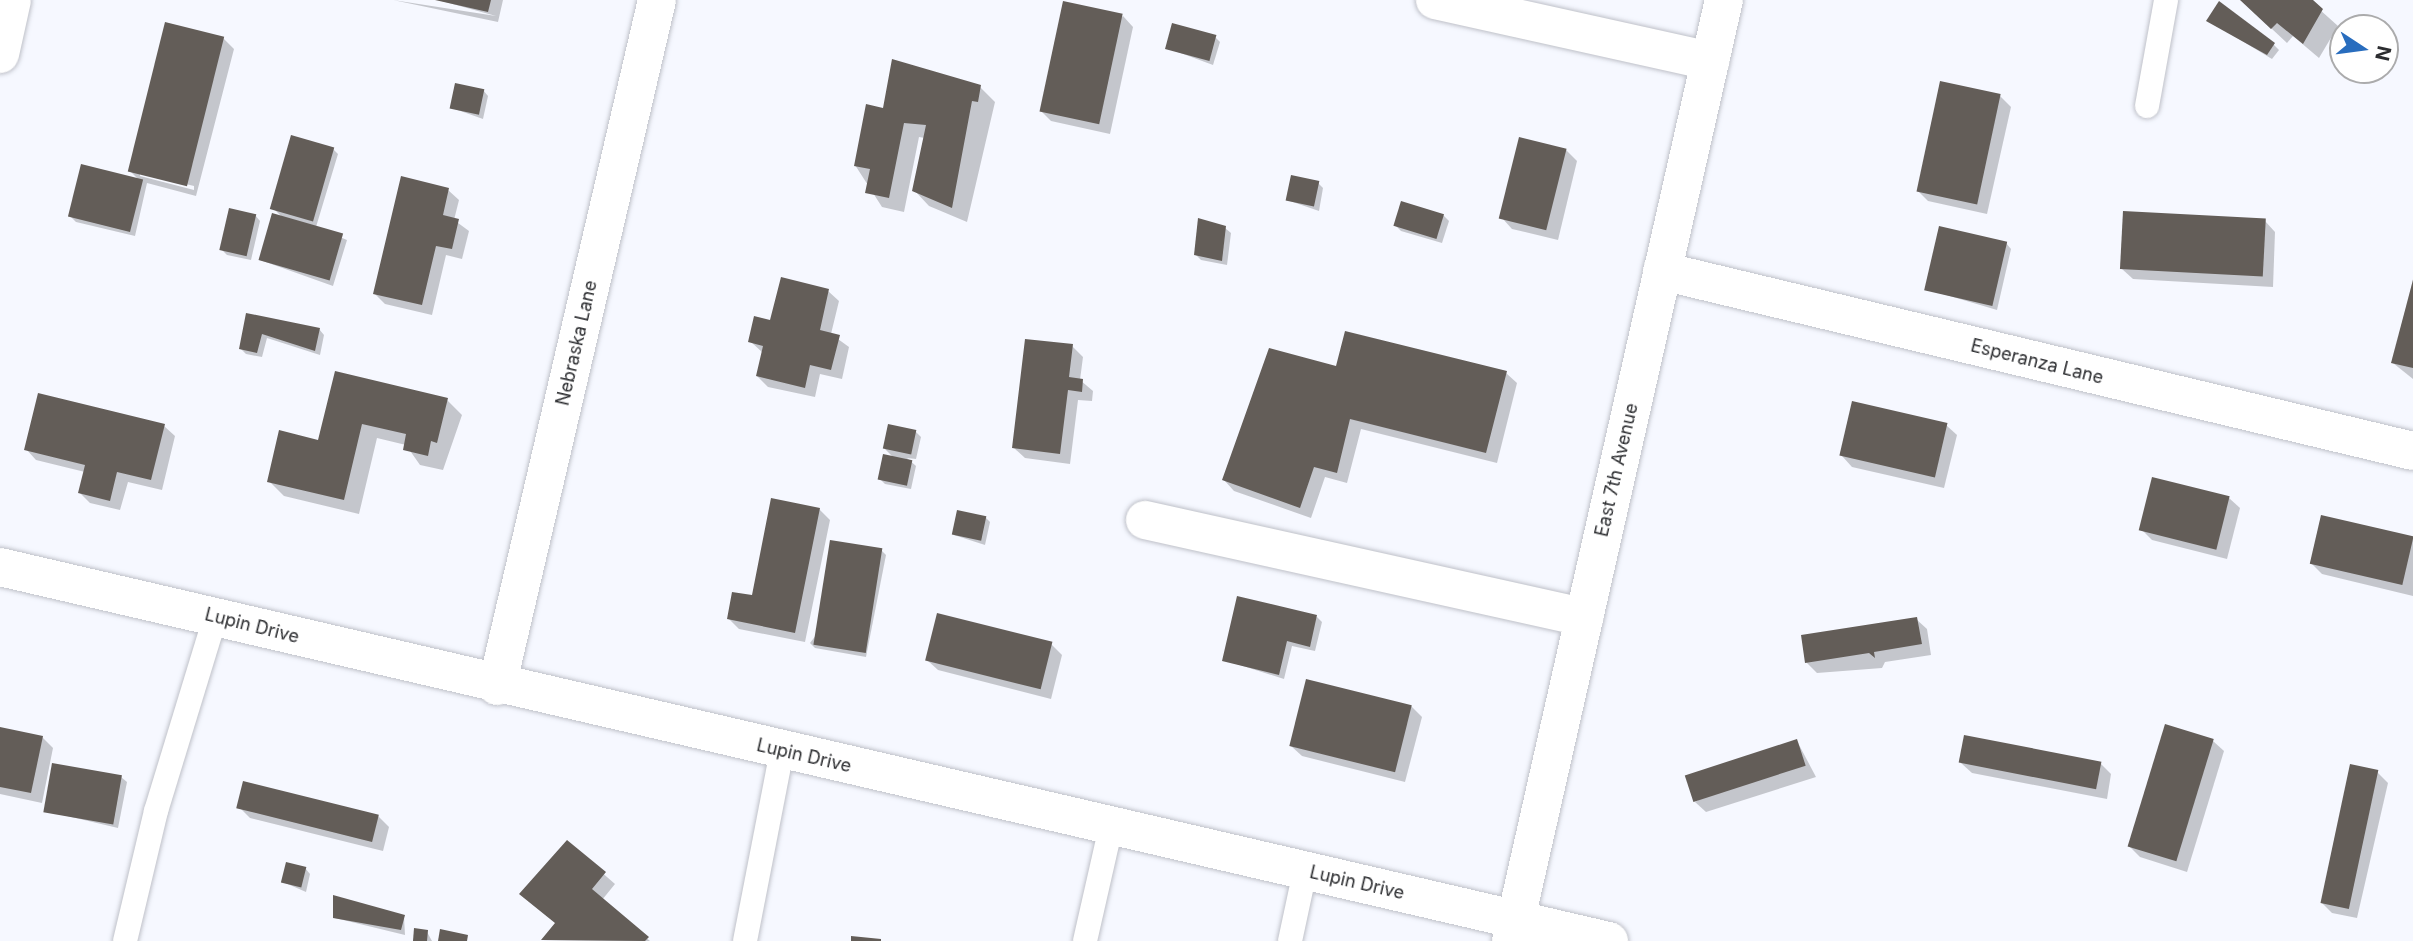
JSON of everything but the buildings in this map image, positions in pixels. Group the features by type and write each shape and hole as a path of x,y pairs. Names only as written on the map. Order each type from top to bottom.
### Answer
{"street":[{"path":"0,54 12,0"},
{"name":"Nebraska Lane","path":"497,686 657,0"},
{"path":"1435,0 1710,61"},
{"name":"East 7th Avenue","path":"1513,930 1724,0"},
{"name":"Esperanza Lane","path":"1662,271 2413,452"},
{"path":"1145,520 1584,617"},
{"name":"Lupin Drive","path":"0,567 497,686 1305,871 1513,930 1609,941"}],"lane":[{"path":"2147,106 2166,0"},
{"path":"125,941 156,811 215,618"},
{"path":"745,941 782,751"},
{"path":"1085,941 1111,827"},
{"path":"1290,941 1305,871"}]}
